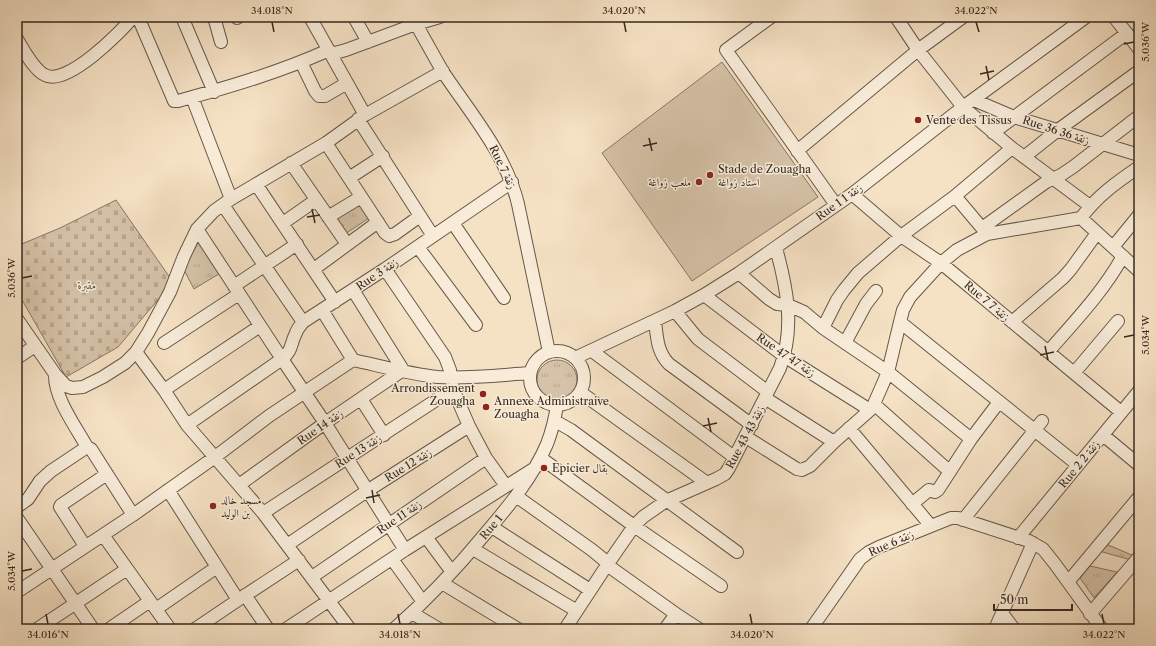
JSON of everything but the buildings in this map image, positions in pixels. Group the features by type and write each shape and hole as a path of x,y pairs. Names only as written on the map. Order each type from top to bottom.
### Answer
{"street":[{"path":"17,39 39,71 48,77 56,77 82,65 122,30 133,17"},
{"path":"138,17 174,101 214,92 277,72 330,52 368,42 436,18"},
{"path":"182,17 214,92"},
{"path":"214,17 221,42"},
{"path":"310,17 347,84 362,117 383,156 433,236"},
{"path":"354,17 368,42"},
{"path":"771,17 726,50 836,205"},
{"path":"896,17 918,50 963,107 1012,148 1090,206"},
{"path":"798,151 918,50 963,17"},
{"name":"Rue 1 زنقة 1","path":"575,358 675,311 739,273 852,194 963,107 1086,17"},
{"path":"993,133 1014,116 1134,40 1114,17"},
{"name":"Rue 7 زنقة","path":"416,24 443,71 501,159 512,182 549,352"},
{"path":"301,62 319,96 326,96 347,84"},
{"path":"17,319 55,374 69,388 83,387 104,377 131,358 136,352 170,292 184,256 197,229 208,216 256,184 326,143 362,117 443,71"},
{"path":"1024,157 1058,130 1139,71"},
{"path":"187,425 289,353 296,333 303,322 264,266 227,202 192,97"},
{"name":"Rue 36 زنقة 36","path":"974,100 1014,116 1139,156"},
{"path":"746,437 797,469 802,470 810,466 872,407 888,372 904,310 910,298 941,263 985,231 1046,182 1073,167 1139,116"},
{"path":"326,143 385,233 390,236 420,216"},
{"path":"823,328 836,300 858,273 901,236 955,196 1012,148"},
{"path":"349,178 383,156"},
{"path":"291,163 347,244"},
{"path":"985,231 1081,218 1090,206 1108,189 1139,167"},
{"name":"Rue 3 زنقة","path":"303,322 418,247 512,182"},
{"path":"256,184 335,302"},
{"name":"Rue 7 زنقة 7","path":"852,194 901,236 941,263 1121,412"},
{"path":"955,196 985,231"},
{"path":"328,217 362,197"},
{"path":"283,223 316,200"},
{"path":"1114,247 1139,215"},
{"path":"1081,218 1139,271"},
{"path":"314,269 378,222"},
{"path":"453,223 504,298"},
{"path":"197,229 325,423 406,550"},
{"path":"1012,322 1063,278 1097,233"},
{"path":"164,344 236,290 264,266 297,244"},
{"path":"418,247 476,325"},
{"name":"Rue 43 زنقة 43","path":"565,629 634,526 666,501 725,474 746,437 780,368 788,339 788,305 776,248"},
{"path":"1048,352 1101,292 1123,256"},
{"path":"385,269 445,357 452,383 469,426 486,458 506,486"},
{"path":"739,273 770,299 781,305 788,305 804,312 823,328 888,372 971,439"},
{"path":"353,290 403,370"},
{"path":"845,343 866,304 876,291"},
{"name":"Rue 47 زنقة 47","path":"704,295 784,356 872,407 949,471"},
{"path":"322,310 353,360"},
{"path":"675,311 698,339 767,395 834,442"},
{"path":"655,321 659,348 664,359 752,425"},
{"path":"1074,373 1118,321"},
{"path":"900,322 999,402 1039,425 1078,465"},
{"path":"164,390 260,326"},
{"path":"17,358 35,346"},
{"path":"556,351 563,352 575,358 581,367 584,384 577,397 570,402 557,405 544,402 536,396 531,385 530,373 537,360 549,352 556,351"},
{"path":"592,351 734,457"},
{"path":"136,352 187,425 263,513 350,629"},
{"path":"17,592 133,515 215,457 302,389 353,360 403,370 452,383 530,373"},
{"name":"Rue 14 زنقة","path":"239,485 325,423 403,370"},
{"path":"55,374 56,386 60,398 87,447 91,449 133,515"},
{"name":"Rue 13 زنقة","path":"263,513 384,434 452,383"},
{"name":"Rue 2 زنقة 2","path":"1018,538 1139,391"},
{"path":"580,392 706,483"},
{"path":"361,399 384,434"},
{"path":"912,504 929,490 935,492 938,490 971,439 999,402"},
{"name":"Rue 1","path":"394,629 442,583 492,527 516,496 538,463 547,444 555,421 557,405"},
{"path":"555,421 571,430 737,552"},
{"path":"1039,425 960,519 1033,543 1043,549 1102,629"},
{"name":"Rue 12 زنقة","path":"288,545 367,490 469,426"},
{"path":"849,428 930,526"},
{"path":"1103,435 1139,465"},
{"path":"17,507 28,498 40,482 51,471 87,447"},
{"name":"Rue 11 زنقة","path":"312,577 486,458"},
{"path":"286,629 328,600 506,486 538,463 634,526 721,586"},
{"path":"85,546 60,507 107,474"},
{"path":"168,490 217,567 268,629"},
{"path":"516,496 596,552 607,565 699,629"},
{"path":"1068,582 1139,497"},
{"path":"17,518 21,532 52,568 93,629"},
{"name":"Rue 6 زنقة","path":"811,629 860,559 865,555 873,550 951,518 960,519"},
{"path":"492,527 590,590"},
{"path":"103,535 153,605 167,628"},
{"path":"426,537 452,572"},
{"path":"995,629 1033,543"},
{"path":"473,549 576,611"},
{"path":"392,559 422,602"},
{"path":"195,629 299,560"},
{"path":"1090,614 1136,565"},
{"path":"109,629 217,567"},
{"path":"37,629 127,570"},
{"path":"442,583 518,629"},
{"path":"412,613 439,629"},
{"path":"1002,613 1014,629"},
{"path":"665,629 676,614"}],"green space":[{"name":"Stade de Zouagha استاد زواغة","path":"722,62 818,197 692,281 602,153"},
{"path":"357,194 372,216 345,234 330,212"},
{"name":"مقبرة","path":"116,200 173,282 118,347 66,377 17,291 17,246 60,228"},
{"path":"200,238 222,272 194,289 184,270"},
{"path":"561,360 568,363 574,369 577,380 576,388 568,397 561,400 553,400 546,397 538,388 537,376 540,369 549,361"},
{"path":"1106,544 1134,556 1131,560 1099,551"},
{"path":"1090,566 1117,572 1094,598 1080,578"}],"place":[{"name":"Vente des Tissus","path":"918,120"},
{"name":"Stade de Zouagha استاد زواغة","path":"710,175"},
{"name":"ملعب زواغة","path":"699,182"},
{"name":"Arrondissement Zouagha","path":"483,394"},
{"name":"Annexe Administraive Zouagha","path":"486,407"},
{"name":"Epicier بقال","path":"544,468"},
{"name":"مسجد خالد بن الوليد","path":"213,506"}]}
